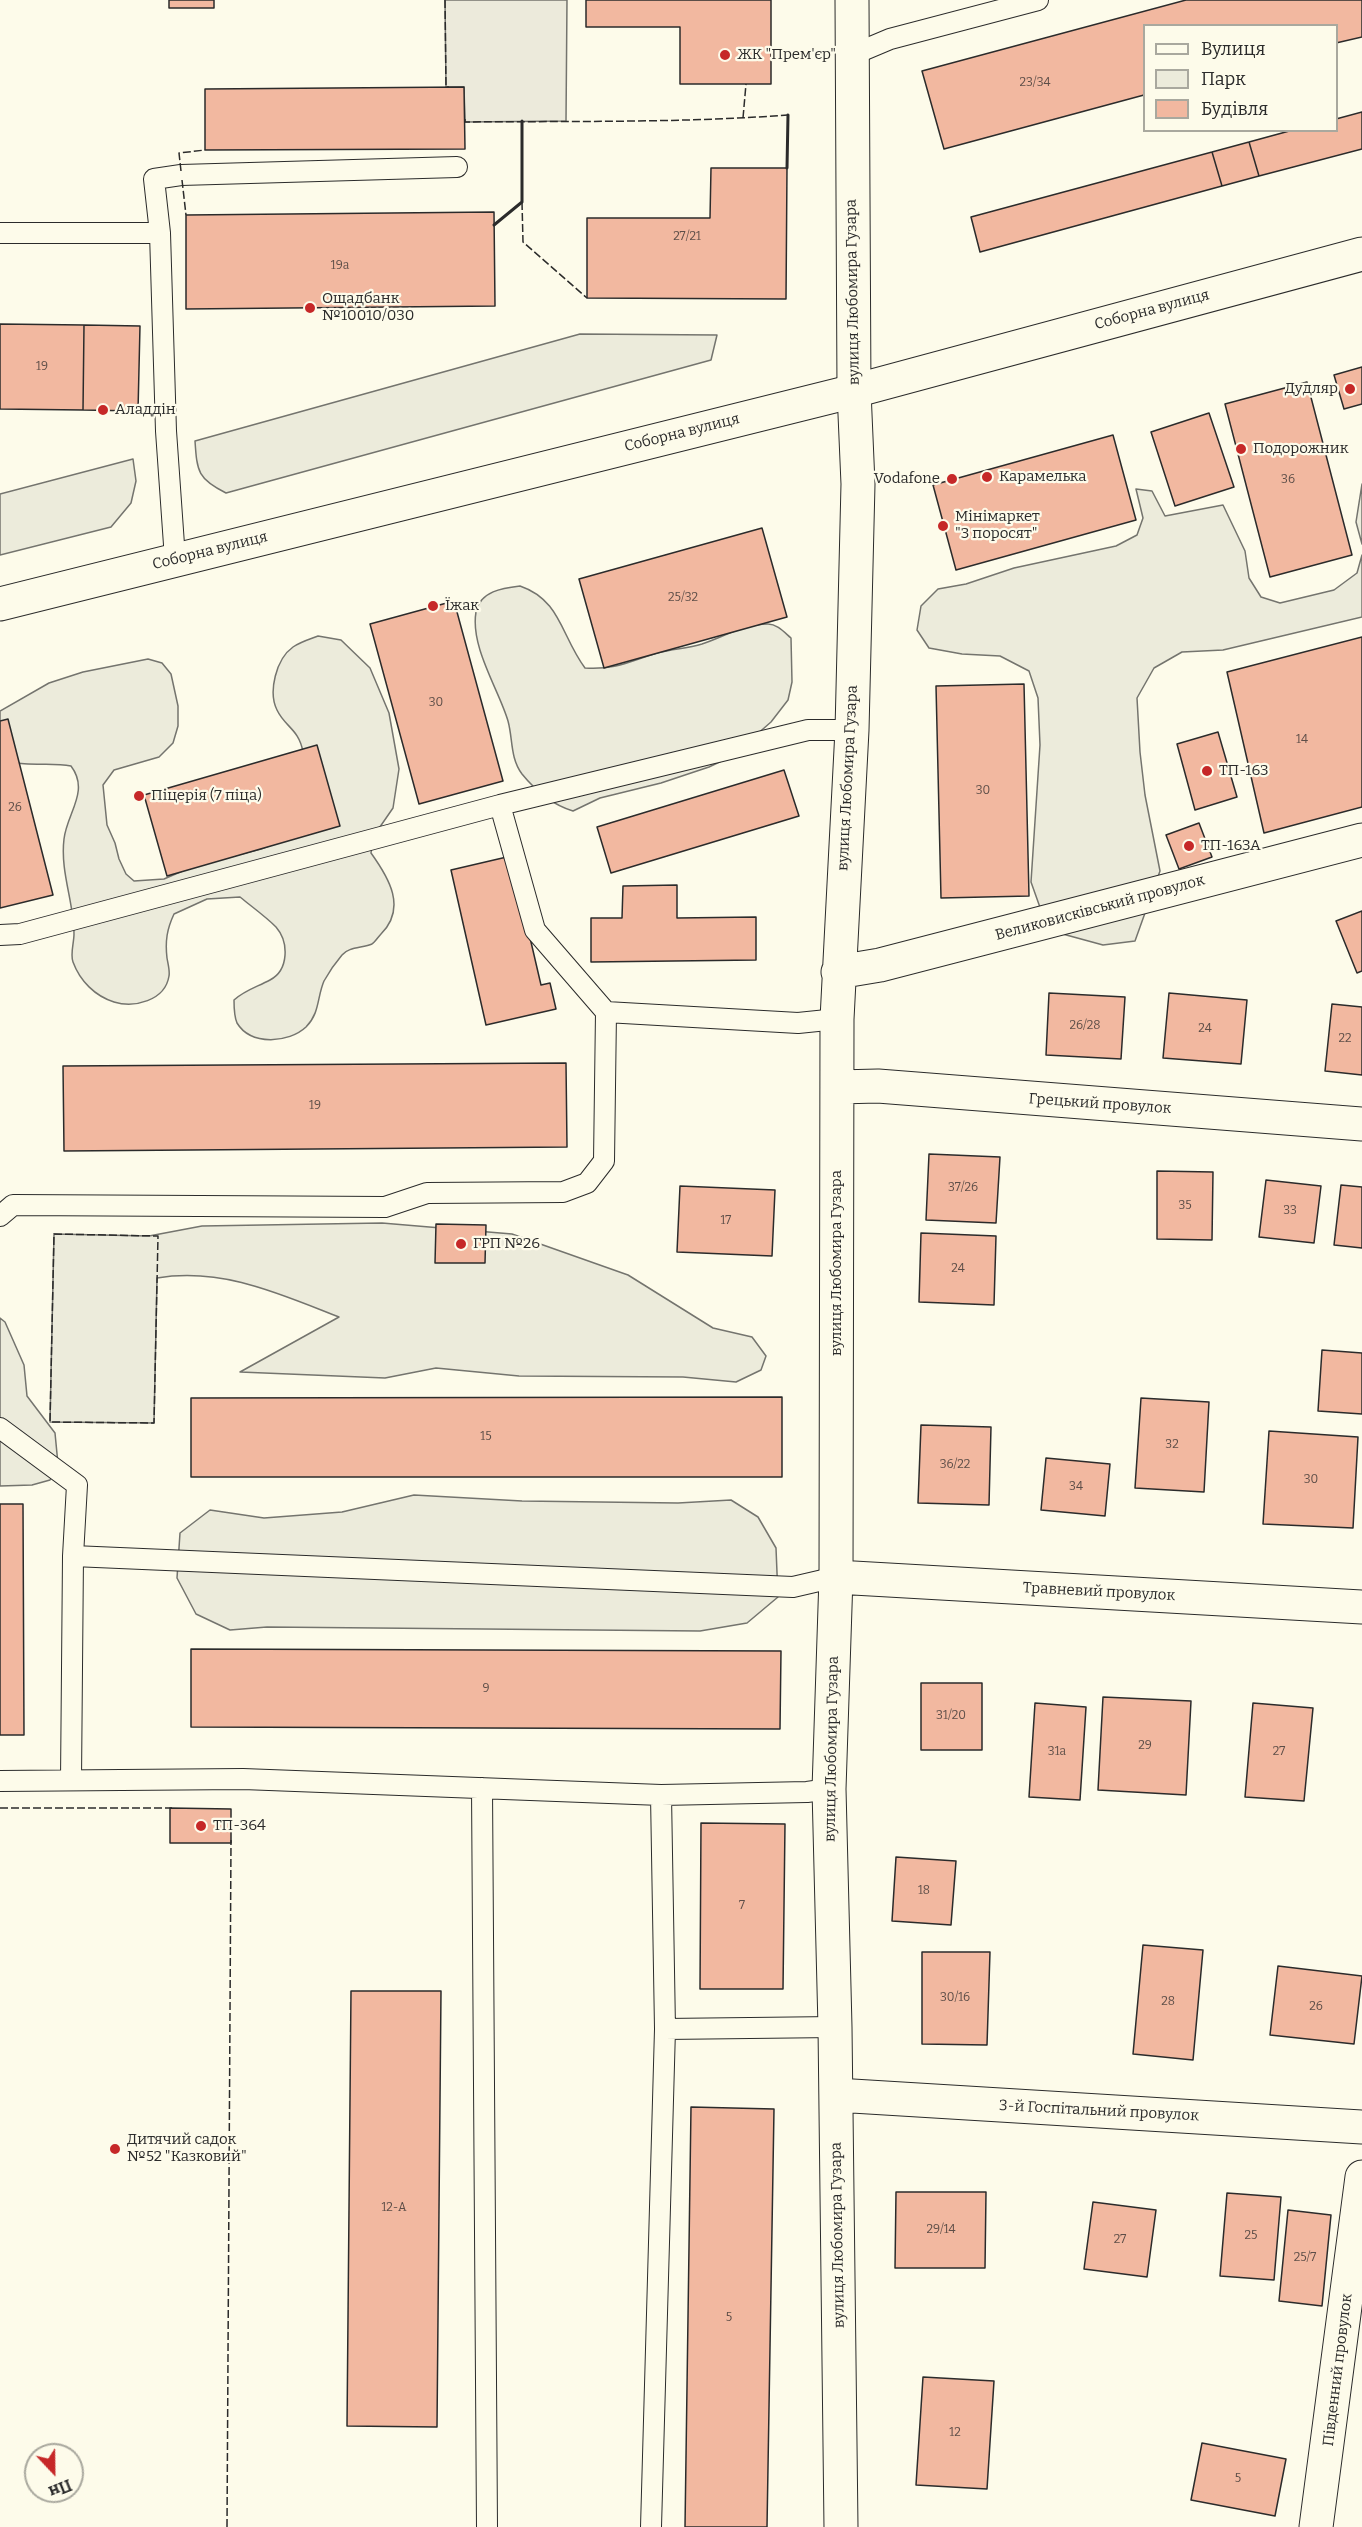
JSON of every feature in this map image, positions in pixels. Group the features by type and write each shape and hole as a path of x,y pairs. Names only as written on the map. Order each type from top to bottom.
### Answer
{"street":[{"name":"вулиця Любомира Гузара","path":"841,2527 835,2027 829,1789 836,1577 838,972 852,730 858,483 854,391 852,0"},
{"name":"Соборна вулиця","path":"0,604 854,391 1362,254"},
{"name":"Великовисківський провулок","path":"838,972 880,965 1362,840"},
{"name":"Грецький провулок","path":"838,1087 878,1086 1362,1124"},
{"name":"Травневий провулок","path":"836,1577 1362,1607"},
{"name":"3-й Госпітальний провулок","path":"836,2095 1362,2127"},
{"name":"Південний провулок","path":"1316,2527 1362,2177"}],"lane":[{"path":"852,55 890,39 1038,0"},
{"path":"175,559 166,431 160,233 154,179 181,175 457,167"},
{"path":"0,233 160,233"},
{"path":"0,935 31,931 500,805 808,730 852,730"},
{"path":"0,1216 13,1205 385,1207 427,1193 563,1192 587,1183 604,1161 606,1012 535,930 500,805"},
{"path":"606,1012 798,1023 837,1019"},
{"path":"0,1428 77,1485 73,1556 71,1780"},
{"path":"73,1556 793,1587 836,1577"},
{"path":"0,1781 243,1779 661,1795 807,1792 829,1789"},
{"path":"482,1788 487,2527"},
{"path":"651,2527 665,2028 661,1795"},
{"path":"665,2028 835,2027"}],"green space":[{"path":"580,334 717,335 711,360 226,493 204,479 198,467 195,441"},
{"path":"133,459 136,481 131,503 111,527 0,555 0,494"},
{"path":"1362,484 1362,544 1356,522"},
{"path":"1136,489 1152,491 1165,516 1223,505 1245,551 1249,578 1261,597 1280,603 1334,590 1357,573 1362,555 1362,617 1223,650 1182,652 1154,668 1137,698 1145,795 1160,871 1135,941 1103,945 1059,933 1042,913 1031,882 1040,745 1038,698 1029,671 1000,656 962,654 929,648 917,630 921,606 938,589 966,584 1014,568 1116,546 1137,535 1143,518"},
{"path":"520,586 534,592 552,610 585,668 616,666 661,652 692,647 751,626 774,625 791,638 792,682 788,700 771,722 732,756 709,767 661,783 600,798 573,811 552,801 539,791 518,768 508,721 486,668 477,639 476,612 482,599 493,592"},
{"path":"318,636 341,640 370,668 389,713 399,769 393,808 373,837 371,853 384,873 392,893 394,904 389,924 372,944 352,949 342,955 324,981 311,1022 299,1032 280,1039 270,1040 251,1036 236,1020 234,1000 276,975 281,970 285,955 283,940 276,927 240,897 207,899 174,914 166,941 169,976 162,991 155,997 139,1003 122,1004 101,996 84,981 72,959 74,934 72,910 63,851 66,829 78,793 76,775 71,766 18,763 0,758 0,711 49,683 83,672 148,659 162,663 171,674 178,706 178,726 173,743 159,757 114,770 103,785 107,825 126,874 134,881 164,879 194,866 261,849 309,831 307,781 301,744 295,733 280,716 273,694 278,667 287,652"},
{"path":"382,1223 512,1234 628,1275 713,1328 752,1337 766,1356 761,1370 736,1382 683,1377 519,1376 436,1368 385,1378 240,1372 339,1317 273,1292 228,1279 181,1276 157,1278 154,1423 50,1422 54,1234 149,1236 202,1226"},
{"path":"0,1318 5,1322 24,1365 27,1396 55,1433 58,1464 50,1480 32,1485 0,1486"},
{"path":"414,1495 522,1501 678,1503 731,1500 758,1517 776,1548 778,1597 747,1623 700,1631 267,1627 230,1630 196,1614 177,1578 180,1533 210,1510 264,1518 342,1512"}],"shaded area":[{"path":"445,0 567,0 566,121 465,122 464,87 446,87"}],"building":[{"path":"169,0 214,0 214,8 169,8"},
{"name":"ЖК \"Прем'єр\"","path":"586,0 771,0 771,84 680,84 680,27 586,27"},
{"path":"1186,0 1362,0 1362,37 1338,43 1338,24 1143,24 1143,95 944,149 922,71"},
{"path":"464,87 465,149 205,150 205,89"},
{"path":"1362,112 1362,149 1259,176 1249,142 1286,132 1338,132 1338,118"},
{"path":"1249,142 1259,176 1222,186 1212,152"},
{"path":"1212,152 1222,186 980,252 971,217"},
{"path":"711,168 787,168 786,299 587,298 587,218 710,218"},
{"path":"494,212 495,306 186,309 186,215"},
{"path":"0,324 84,325 83,410 0,409"},
{"path":"84,325 140,326 138,411 83,410"},
{"name":"Дудляр","path":"1362,367 1362,404 1344,409 1334,375"},
{"path":"1307,382 1352,555 1270,577 1225,404"},
{"path":"1209,413 1234,487 1175,506 1151,432"},
{"path":"1113,435 1136,520 956,570 933,485"},
{"path":"762,528 787,617 604,668 579,579"},
{"path":"454,601 503,781 419,804 370,624"},
{"path":"1362,637 1362,807 1264,833 1227,672"},
{"path":"1024,684 1029,896 941,898 936,686"},
{"path":"8,719 53,895 0,908 0,721"},
{"name":"ТП-163","path":"1218,732 1237,797 1195,810 1177,744"},
{"path":"317,745 340,826 167,876 144,795"},
{"path":"784,770 799,816 611,873 597,827"},
{"name":"ТП-163А","path":"1199,823 1212,857 1179,869 1166,835"},
{"path":"511,856 541,985 550,983 556,1009 486,1025 451,870"},
{"path":"677,885 677,918 756,917 756,960 591,962 591,918 622,918 623,886"},
{"path":"1362,911 1362,971 1357,973 1336,921"},
{"path":"1049,993 1125,997 1121,1059 1046,1055"},
{"path":"1169,993 1247,1000 1241,1064 1163,1058"},
{"path":"1332,1004 1362,1007 1362,1075 1325,1071"},
{"path":"566,1063 567,1147 64,1151 63,1066"},
{"path":"929,1154 1000,1157 996,1223 926,1220"},
{"path":"1157,1171 1213,1172 1212,1240 1157,1239"},
{"path":"1266,1180 1321,1186 1314,1243 1259,1237"},
{"path":"1341,1185 1362,1187 1362,1248 1334,1245"},
{"path":"680,1186 775,1190 772,1256 677,1252"},
{"name":"ГРП №26","path":"436,1224 486,1225 485,1263 435,1263"},
{"path":"921,1233 996,1236 994,1305 919,1302"},
{"path":"1322,1350 1362,1353 1362,1414 1318,1411"},
{"path":"782,1397 782,1477 191,1477 191,1398"},
{"path":"1141,1398 1209,1402 1204,1492 1135,1488"},
{"path":"921,1425 991,1427 989,1505 918,1503"},
{"path":"1269,1431 1358,1437 1353,1528 1263,1524"},
{"path":"1046,1458 1110,1464 1105,1516 1041,1510"},
{"path":"0,1504 23,1504 24,1735 0,1735"},
{"path":"191,1649 781,1651 780,1729 191,1727"},
{"path":"921,1683 982,1683 982,1750 921,1750"},
{"path":"1103,1697 1191,1701 1186,1795 1098,1790"},
{"path":"1035,1703 1086,1707 1080,1800 1029,1797"},
{"path":"1253,1703 1313,1708 1304,1801 1245,1797"},
{"name":"ТП-364","path":"170,1808 231,1809 231,1843 170,1843"},
{"path":"701,1823 785,1824 783,1989 700,1989"},
{"path":"896,1857 956,1861 951,1925 892,1921"},
{"path":"1143,1945 1203,1950 1193,2060 1133,2054"},
{"path":"922,1952 990,1952 987,2045 922,2044"},
{"path":"1278,1966 1362,1976 1354,2044 1270,2035"},
{"path":"351,1991 441,1991 437,2427 347,2426"},
{"path":"691,2107 774,2109 767,2527 685,2527"},
{"path":"896,2192 986,2192 985,2268 895,2268"},
{"path":"1227,2193 1281,2197 1274,2280 1220,2276"},
{"path":"1093,2202 1156,2210 1147,2277 1084,2269"},
{"path":"1288,2210 1331,2215 1322,2306 1279,2301"},
{"path":"923,2377 994,2381 987,2489 916,2485"},
{"path":"1202,2443 1286,2459 1275,2516 1191,2500"}],"fence":[{"path":"445,0 446,87 449,87"},
{"path":"743,118 746,84"},
{"path":"465,119 465,122 626,121 788,115"},
{"path":"181,171 179,153 205,150"},
{"path":"182,180 186,215"},
{"path":"522,202 523,242 587,298"},
{"path":"54,1234 158,1236 154,1423 50,1422 54,1234"},
{"path":"0,1808 172,1808"},
{"path":"227,2527 231,1840"}],"wall":[{"path":"787,168 788,115"},
{"path":"494,225 522,202 522,121"}],"place":[{"name":"ЖК \"Прем'єр\"","path":"725,55"},
{"name":"Ощадбанк №10010/030","path":"310,308"},
{"name":"Дудляр","path":"1350,389"},
{"name":"Аладдін","path":"103,410"},
{"name":"Подорожник","path":"1241,449"},
{"name":"Карамелька","path":"987,477"},
{"name":"Vodafone","path":"952,479"},
{"name":"Мінімаркет \"3 поросят\"","path":"943,526"},
{"name":"Їжак","path":"433,606"},
{"name":"ТП-163","path":"1207,771"},
{"name":"Піцерія (7 піца)","path":"139,796"},
{"name":"ТП-163А","path":"1189,846"},
{"name":"ГРП №26","path":"461,1244"},
{"name":"ТП-364","path":"201,1826"},
{"name":"Дитячий садок №52 \"Казковий\"","path":"115,2149"}]}
